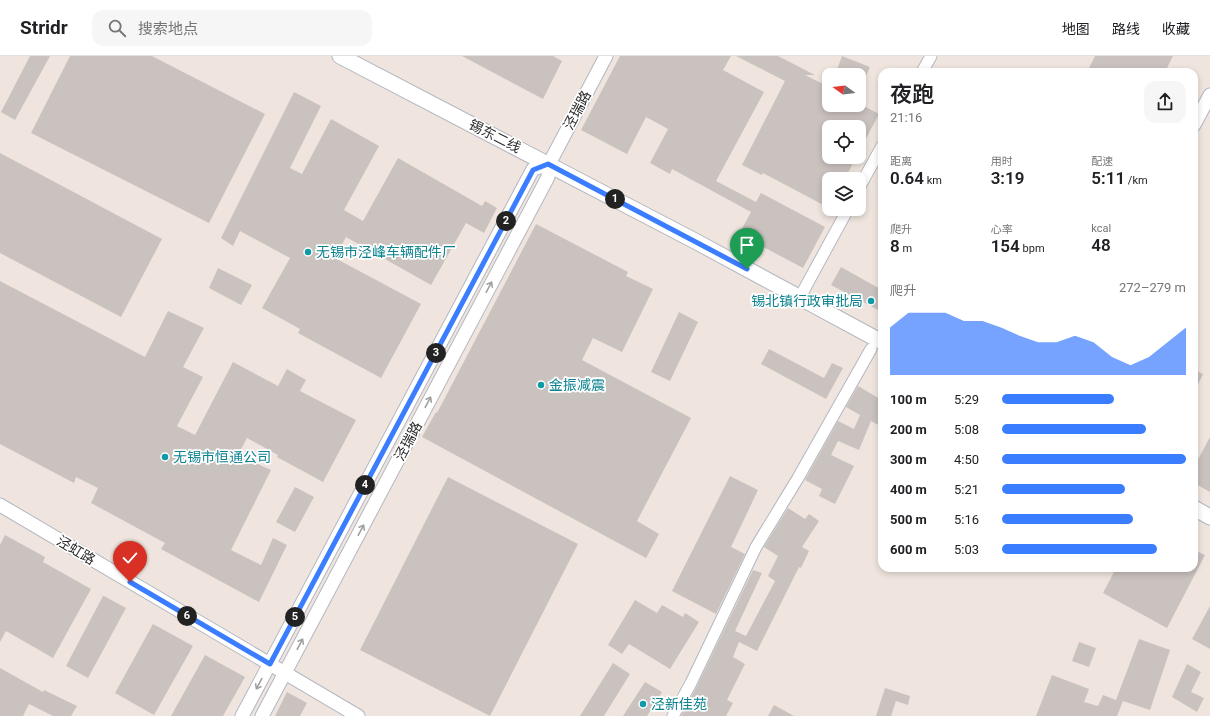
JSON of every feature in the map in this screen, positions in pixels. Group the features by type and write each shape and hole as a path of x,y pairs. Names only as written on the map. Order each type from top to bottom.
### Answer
{"main road":[{"name":"锡东二线","path":"340,56 800,297 876,346"},
{"path":"1198,510 1210,517"}],"street":[{"name":"泾瑞路","path":"262,716 548,177 548,164 606,56"},
{"path":"924,68 931,56"},
{"path":"1198,118 1210,95"},
{"path":"866,175 878,153"},
{"name":"泾瑞路","path":"242,716 533,170 548,164"},
{"path":"800,297 844,216"},
{"path":"673,716 691,683 756,547 876,346"},
{"name":"泾虹路","path":"0,505 358,716"}],"building":[{"path":"30,56 50,56 15,120 1,112"},
{"path":"70,56 152,56 265,114 209,223 31,133"},
{"path":"462,56 553,56 562,61 543,99"},
{"path":"620,56 731,56 723,70 764,92 716,181 756,202 761,193 825,227 803,268 739,234 751,212 672,169 670,174 650,163 668,129 646,117 627,154 581,130"},
{"path":"736,56 778,56 815,75 805,75 822,84 822,112 866,112 866,107 878,113 866,139 866,120 822,120 822,164 852,164 848,172 822,172 822,204 763,173 762,175 742,165 785,81"},
{"path":"842,56 870,67 866,76 866,68 838,68"},
{"path":"1095,56 1173,56 1167,68 1089,68"},
{"path":"294,92 321,106 290,168 302,174 331,119 379,146 344,210 363,221 398,158 482,206 485,201 497,208 484,233 466,223 431,285 346,237 335,258 421,304 381,378 298,333 300,329 262,308 290,258 240,231 233,246 221,238"},
{"path":"0,153 162,239 121,317 0,253"},
{"name":"金振减震","path":"536,224 628,272 626,276 653,289 622,352 593,338 582,360 691,418 637,521 659,534 646,558 422,437 436,412 437,413"},
{"name":"锡北镇行政审批局","path":"841,267 878,288 878,310 831,285"},
{"path":"218,268 252,285 241,305 209,288"},
{"path":"0,281 145,357 168,311 204,328 183,367 203,377 177,426 195,435 233,362 278,386 287,369 306,380 300,391 356,420 323,482 277,457 278,455 247,438 238,455 271,470 231,550 261,565 273,538 287,545 259,602 161,549 165,543 91,503 98,488 76,477 74,483 0,444"},
{"path":"679,312 698,322 670,381 651,372"},
{"path":"769,349 824,378 832,363 843,368 826,399 761,364"},
{"path":"1198,372 1203,374 1198,385"},
{"path":"858,386 878,398 878,425 871,421 859,450 838,441 831,455 854,466 835,504 819,496 822,489 805,480 838,421 854,429 860,415 846,407"},
{"path":"1210,437 1210,492 1198,485 1198,460"},
{"path":"730,476 758,490 731,547 745,554 716,614 672,591"},
{"path":"448,477 578,544 490,716 360,650"},
{"path":"295,487 314,497 295,532 276,522"},
{"path":"788,508 805,519 809,514 819,521 802,547 809,551 801,568 799,567 757,651 739,642 733,657 745,664 727,700 733,703 726,716 681,716 753,570 762,573 735,631 746,636 775,581 768,576 778,556 764,547"},
{"path":"5,535 45,557 43,562 91,589 53,658 6,631 0,642 0,545"},
{"path":"1198,552 1205,555 1198,568"},
{"path":"1114,572 1196,572 1167,628 1103,593"},
{"path":"103,596 126,608 88,678 66,666"},
{"path":"635,600 657,613 662,605 683,617 685,613 699,622 670,669 629,644 622,654 608,645"},
{"path":"1210,606 1210,649 1192,639"},
{"path":"153,624 193,646 154,715 115,693"},
{"path":"1139,639 1170,650 1150,710 1123,701 1117,716 1036,716 1052,675 1089,689 1084,702 1098,706 1103,695 1116,700"},
{"path":"1079,642 1096,648 1089,667 1072,661"},
{"path":"205,655 245,677 223,716 171,716"},
{"path":"613,663 630,674 604,716 580,716"},
{"path":"1187,664 1201,672 1191,692 1204,698 1197,712 1172,697"},
{"path":"0,668 43,692 44,690 77,706 71,716 53,716 29,704 23,716 0,716"},
{"name":"泾新佳苑","path":"645,682 662,692 647,716 623,716"},
{"path":"885,688 910,696 908,705 896,701 891,716 876,716"},
{"path":"287,692 307,703 300,716 275,716"},
{"path":"774,705 794,716 768,716"}],"place":[{"name":"无锡市泾峰车辆配件厂","path":"308,252"},
{"name":"锡北镇行政审批局","path":"871,301"},
{"name":"金振减震","path":"541,385"},
{"name":"无锡市恒通公司","path":"165,457"},
{"name":"泾新佳苑","path":"643,704"}],"route":[{"path":"130,582 270,664 533,170 548,164 747,269"}]}
